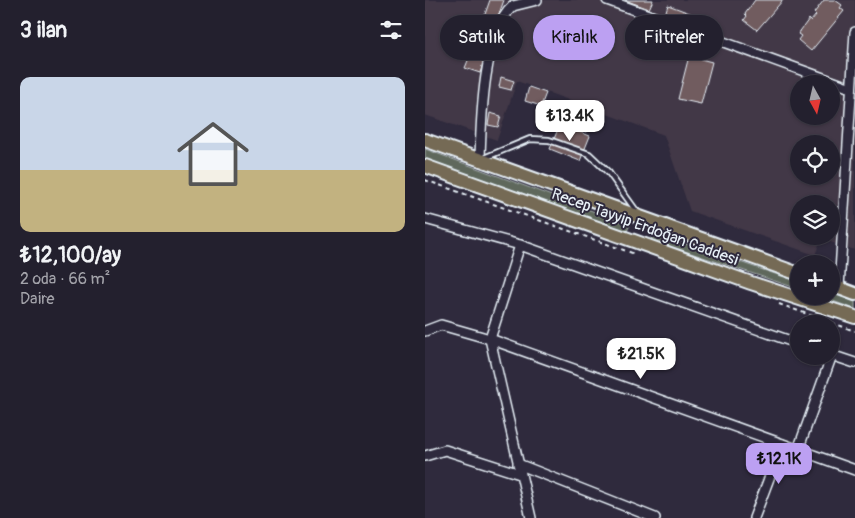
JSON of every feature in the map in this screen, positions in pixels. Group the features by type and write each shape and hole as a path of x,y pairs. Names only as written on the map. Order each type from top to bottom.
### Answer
{"main road":[{"name":"Recep Tayyip Erdoğan Caddesi","path":"425,140 790,271"},
{"name":"Recep Tayyip Erdoğan Caddesi","path":"425,166 751,283 855,318"},
{"path":"840,289 855,294"}],"street":[{"path":"480,160 483,89 501,21 513,6 537,0"},
{"path":"607,0 851,88"},
{"path":"838,255 852,116 851,88 855,32"},
{"path":"846,175 855,179"},
{"path":"425,219 520,245 790,341"},
{"path":"520,245 490,338 531,518"},
{"path":"425,331 441,325 490,338 855,470"},
{"path":"840,358 855,364"},
{"path":"798,450 828,365"},
{"path":"754,518 782,444"},
{"path":"425,456 445,450 520,474"},
{"path":"518,464 652,518"}],"lane":[{"path":"480,160 530,139 549,140 589,154 609,173 641,217"}],"shaded area":[{"path":"425,0 855,0 855,250 840,245 840,195 790,195 790,245 819,245 815,255 690,211 664,135 517,81 497,140 425,115"}],"green space":[{"path":"425,149 630,225 627,231 425,159"},
{"path":"650,232 790,279 790,286 652,240"},
{"path":"840,296 855,302 855,309 840,304"}],"building":[{"path":"490,0 504,0 499,15 485,15"},
{"path":"625,0 653,0 649,9"},
{"path":"755,0 783,0 757,30 744,20 747,16 745,14"},
{"path":"824,0 835,0 842,5 840,8 844,11 811,51 798,40 801,36 798,34 809,19 811,21 816,15 814,13"},
{"path":"668,5 695,15 668,15 665,14"},
{"path":"468,60 484,60 480,73 465,68"},
{"path":"688,60 712,62 701,104 678,99"},
{"path":"501,77 514,81 511,90 499,87"},
{"path":"529,87 546,93 541,106 525,101"},
{"path":"569,102 595,112 587,132 562,122"},
{"path":"490,113 501,116 498,127 488,125"},
{"path":"560,124 590,136 580,161 550,149"}]}
